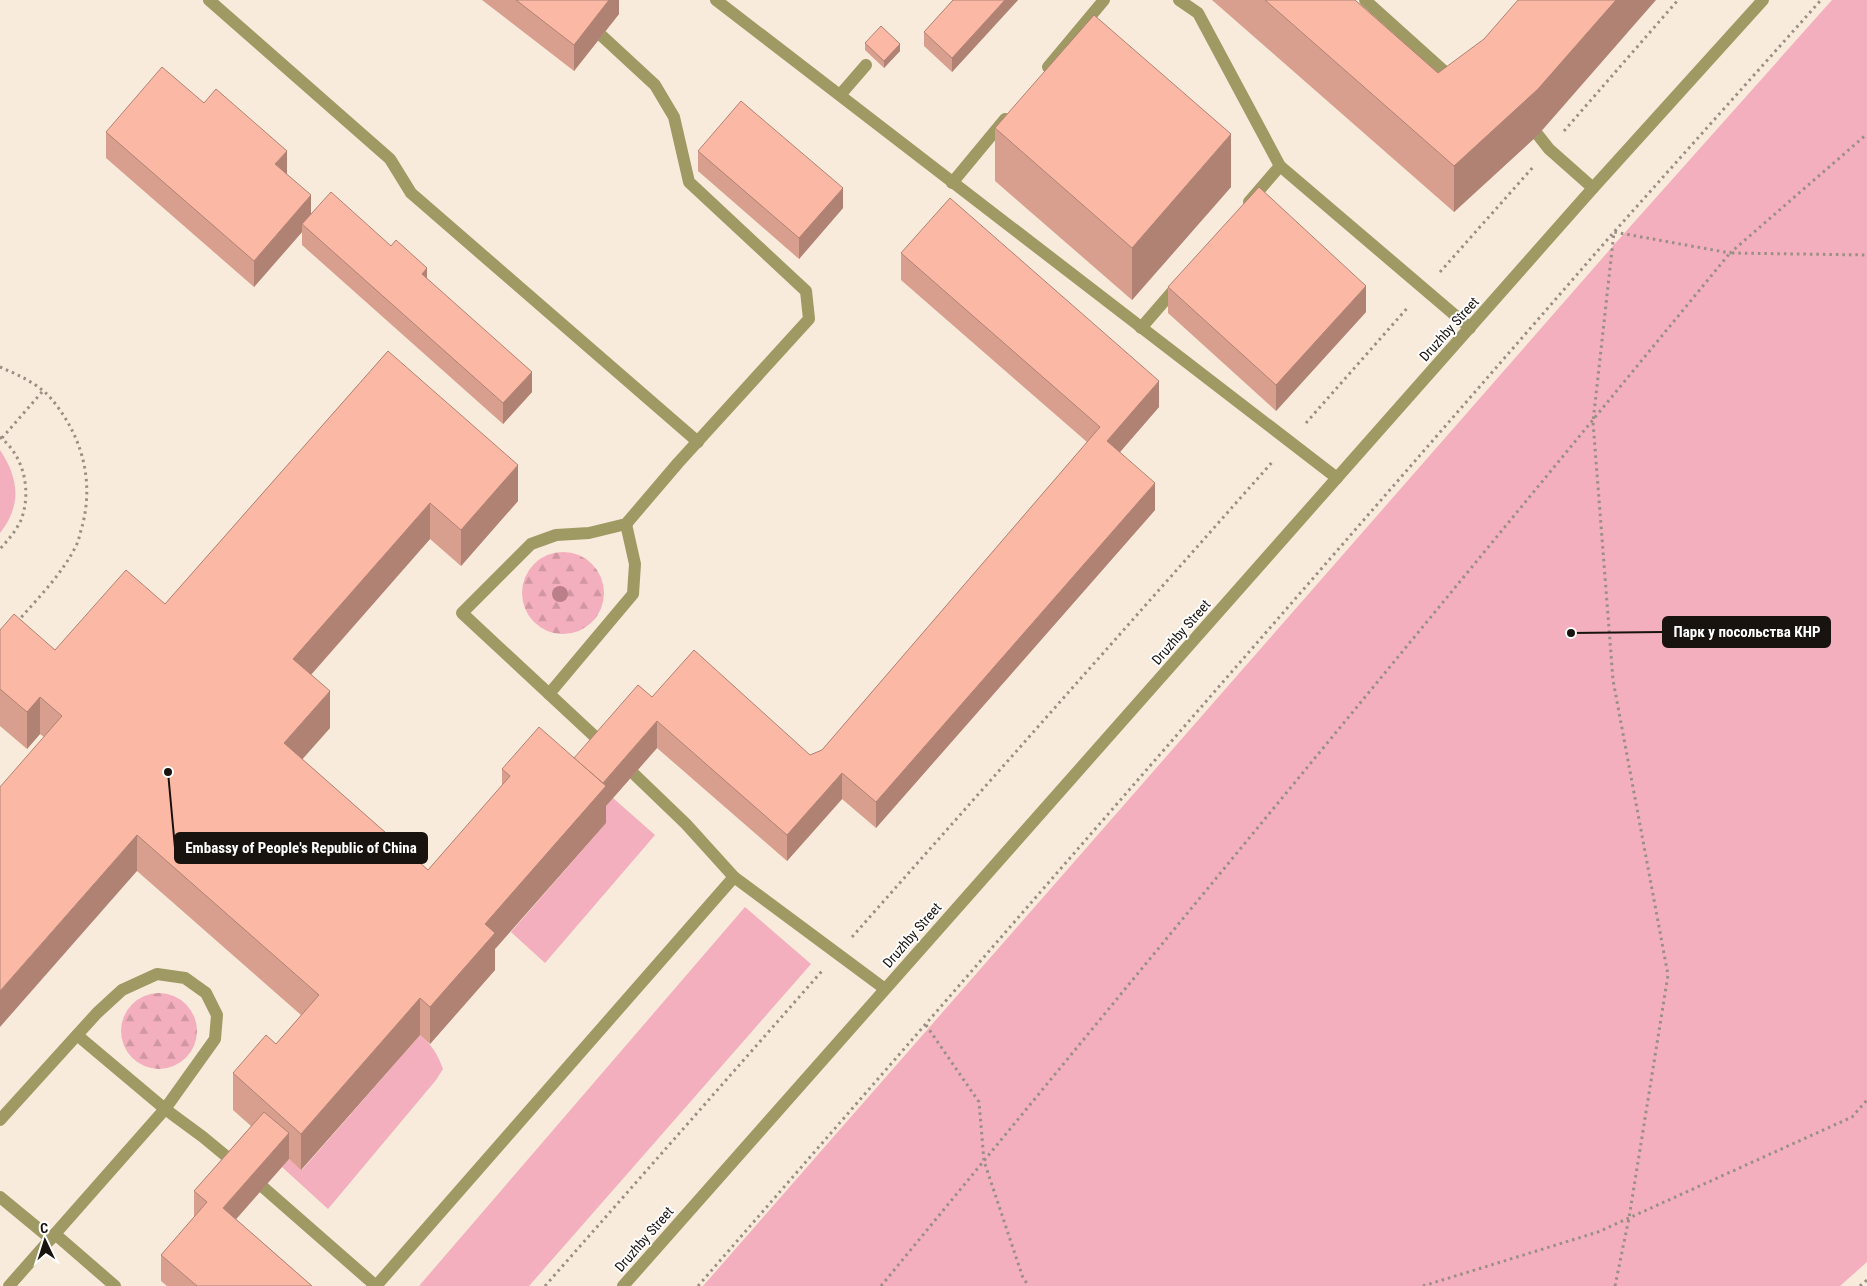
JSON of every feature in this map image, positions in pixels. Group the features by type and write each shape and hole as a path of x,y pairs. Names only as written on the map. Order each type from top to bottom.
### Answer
{"street":[{"path":"209,0 390,159 411,193 698,442"},
{"path":"716,0 1337,478"},
{"path":"1040,77 1104,0"},
{"path":"1179,0 1198,13 1280,166 1470,328"},
{"path":"1366,0 1466,91"},
{"name":"Druzhby Street","path":"623,1286 1593,188 1763,0"},
{"path":"602,36 655,85 674,117 689,182 806,291 810,319 626,524 589,533 556,535 531,544 462,613 606,748"},
{"path":"840,96 866,65"},
{"path":"952,182 1015,107"},
{"path":"1538,135 1549,149 1593,188"},
{"path":"1242,210 1280,166"},
{"path":"1141,328 1185,277"},
{"path":"549,694 633,594 635,564 626,524"},
{"path":"634,774 686,824 734,877 885,989"},
{"path":"264,1188 376,1286 734,877"},
{"path":"0,1120 77,1035 122,990 157,974 184,978 206,993 217,1015 215,1039 165,1109 9,1286"},
{"path":"77,1035 165,1109 239,1167"},
{"path":"0,1197 53,1236 114,1286"}],"path":[{"path":"544,1286 1549,149 1678,0"},
{"path":"698,1286 926,1026 1614,232 1820,0"},
{"path":"881,1286 1730,253 1867,134"},
{"path":"1614,232 1730,253 1867,255"},
{"path":"1614,232 1593,422 1613,680 1668,975 1629,1218 1615,1286"},
{"path":"0,367 23,377 53,401 74,433 86,469 87,508 77,544 60,573 13,628"},
{"path":"0,549 20,520 26,500 25,479 19,460 1,438 42,392"},
{"path":"926,1026 980,1102 984,1161 1023,1278 1029,1286"},
{"path":"1423,1286 1598,1232 1852,1117 1867,1100"},
{"path":"1860,1286 1867,1280"}],"green space":[{"path":"1832,0 1867,0 1867,1262 1840,1286 703,1286 1620,238"},
{"path":"0,450 11,471 14,482 15,502 7,523 0,533"},
{"path":"563,552 579,556 592,564 600,577 604,593 600,609 592,622 579,630 563,634 547,630 534,622 526,609 522,593 526,577 534,564 547,556"},
{"path":"613,798 655,835 545,963 511,932 606,823 598,815"},
{"path":"745,907 811,964 529,1286 419,1286"},
{"path":"159,993 174,996 186,1004 194,1016 197,1031 194,1046 186,1058 174,1066 159,1069 144,1066 132,1058 124,1046 121,1031 124,1016 132,1004 144,996"},
{"path":"420,1035 434,1050 443,1069 436,1080 328,1209 282,1167 289,1159 302,1170"}],"building":[{"path":"516,0 609,0 574,45"},
{"path":"953,0 1005,0 952,58 924,32"},
{"path":"1265,0 1355,0 1438,73 1484,39 1518,0 1616,0 1538,89 1454,166"},
{"path":"1094,15 1231,134 1132,248 995,128"},
{"path":"881,26 900,44 884,61 865,43"},
{"path":"162,67 204,103 216,89 287,151 275,164 311,195 254,261 106,132"},
{"path":"741,101 843,188 799,238 698,151"},
{"path":"1259,187 1366,286 1276,385 1168,287"},
{"path":"331,192 391,246 396,240 427,268 422,274 532,372 503,403 302,224"},
{"path":"950,198 1159,381 1107,441 1155,483 876,802 842,773 787,835 657,721 603,783 574,758 638,685 652,697 694,650 810,755 822,750 1100,427 901,253"},
{"path":"388,351 518,465 461,530 430,503 293,659 330,691 284,743 428,870 510,776 502,769 539,727 606,786 485,924 495,933 430,1007 420,998 301,1134 233,1073 266,1035 276,1044 319,995 137,835 0,991 0,787 62,716 40,697 27,712 0,689 0,630 14,614 55,650 126,570 165,604"},
{"path":"264,1112 289,1133 223,1208 312,1286 197,1286 161,1255 207,1202 194,1191"}],"place":[{"name":"Парк у посольства КНР","path":"1571,633"},
{"name":"Embassy of People's Republic of China","path":"168,772"}]}
